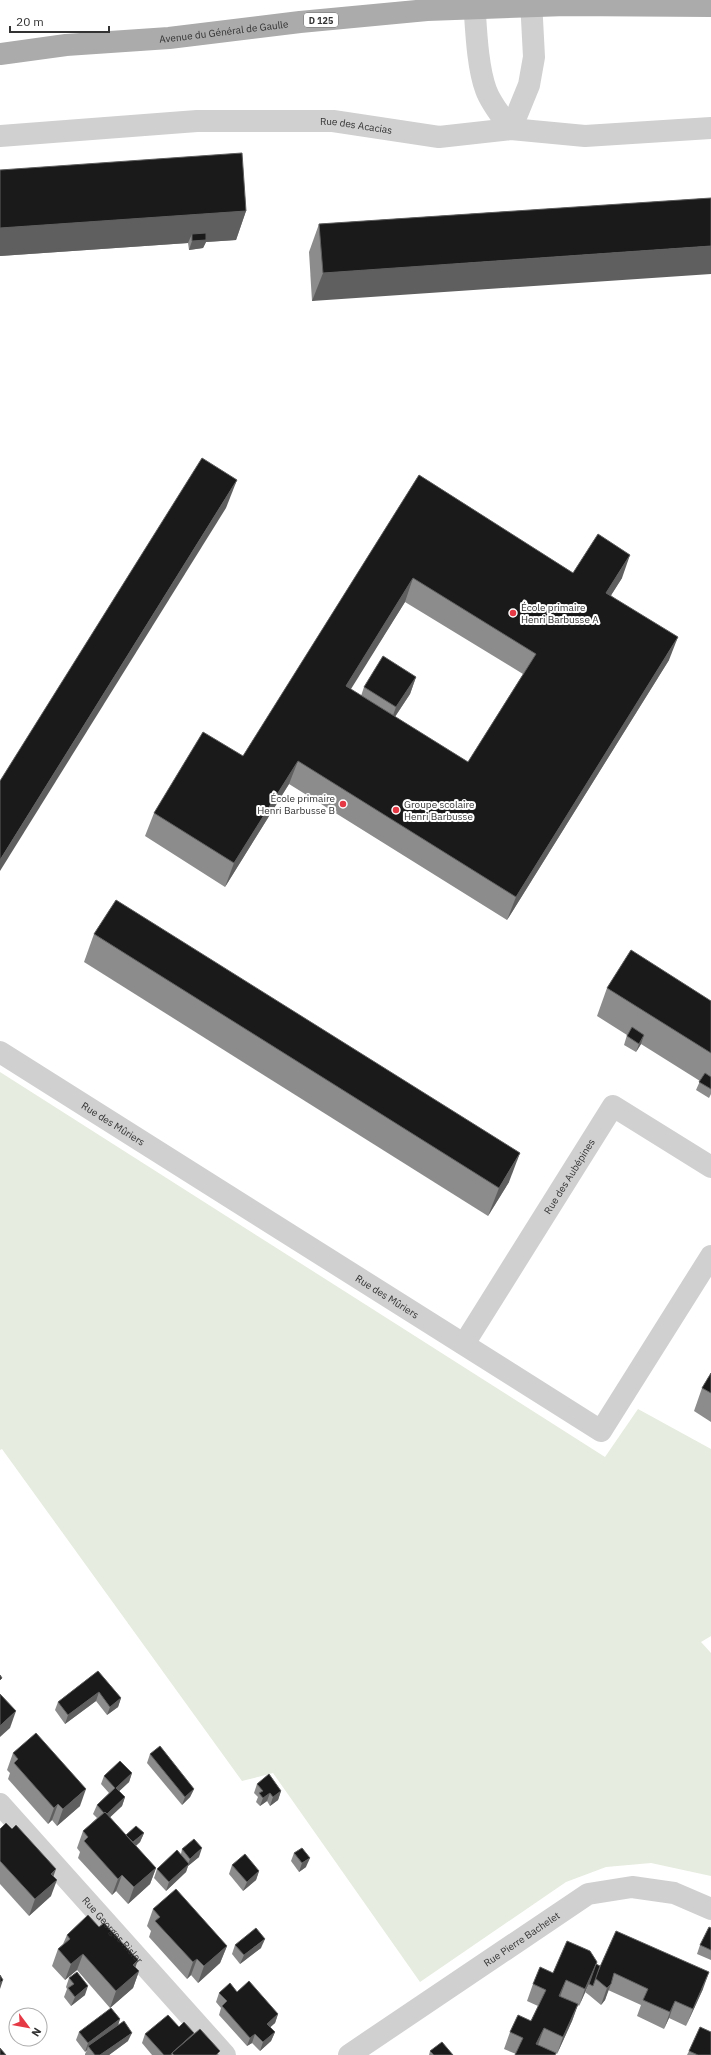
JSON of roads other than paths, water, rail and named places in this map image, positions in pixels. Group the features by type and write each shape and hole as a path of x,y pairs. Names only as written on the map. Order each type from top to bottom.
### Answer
{"main road":[{"name":"Avenue du Général de Gaulle","path":"0,54 66,44 169,38 474,4 521,3 711,6"}],"street":[{"path":"480,57 487,28 493,17 521,3 534,57 528,85 511,129"},
{"path":"474,4 480,57 486,89 495,107 511,129"},
{"name":"Rue des Acacias","path":"0,136 197,121 333,121 439,137 511,129 585,136 711,128"},
{"name":"Rue des Mûriers","path":"0,1052 601,1431 711,1256"},
{"name":"Rue des Aubépines","path":"464,1344 613,1106 711,1167"},
{"name":"Rue Georges Risler","path":"0,1804 225,2055"},
{"name":"Rue Pierre Bachelet","path":"349,2055 588,1894 632,1887 674,1893 711,1909"}],"place":[{"name":"École primaire Henri Barbusse A","path":"513,613"},
{"name":"École primaire Henri Barbusse B","path":"343,804"},
{"name":"Groupe scolaire Henri Barbusse","path":"396,810"}]}
